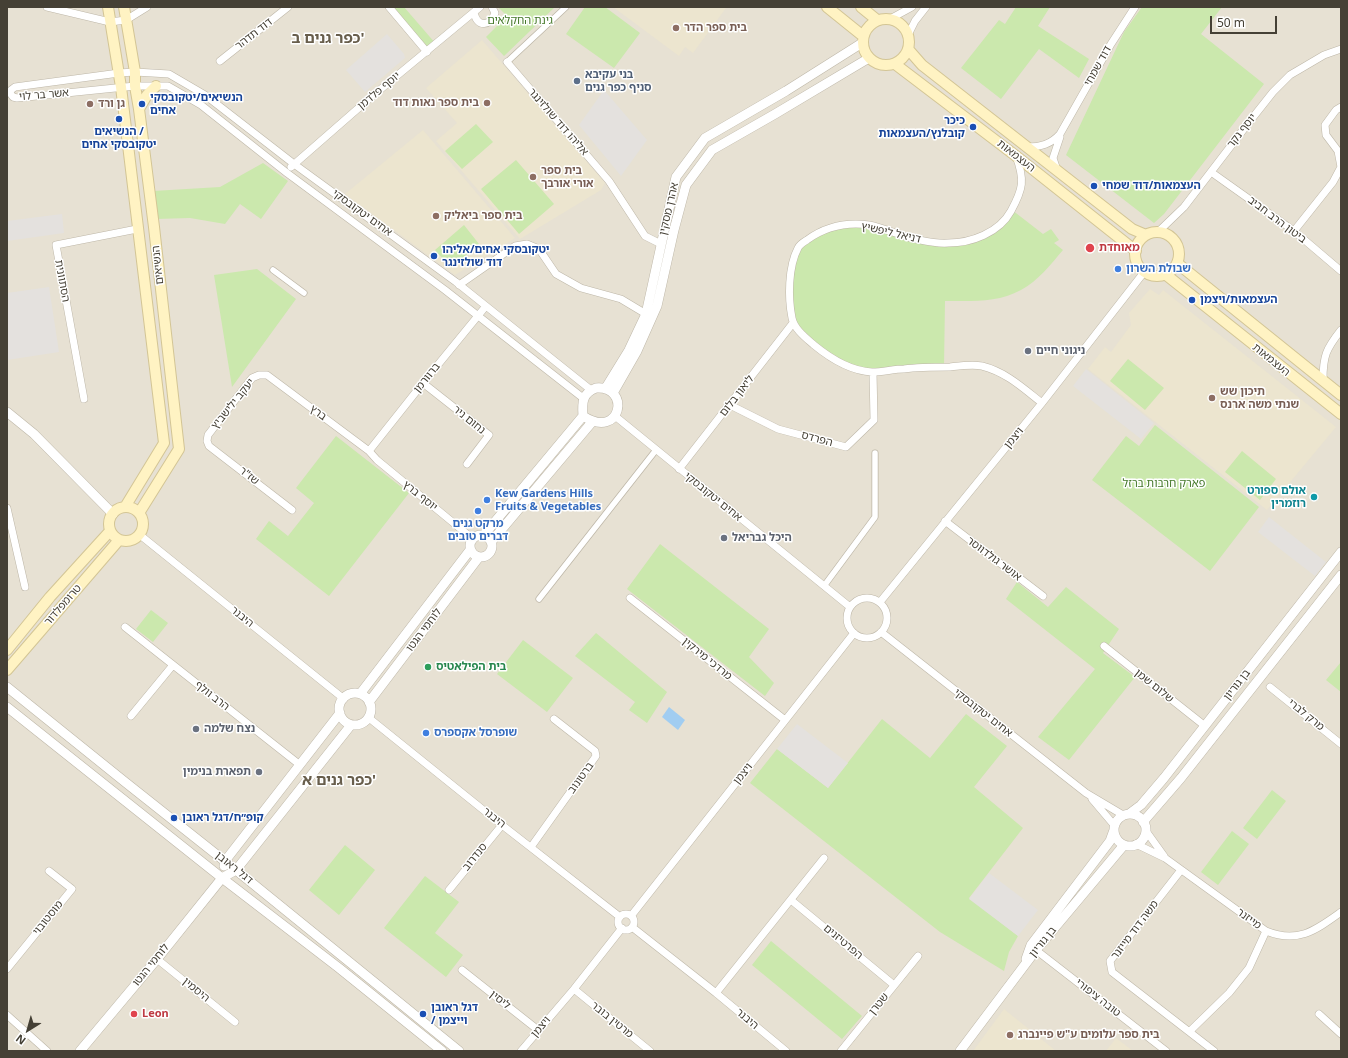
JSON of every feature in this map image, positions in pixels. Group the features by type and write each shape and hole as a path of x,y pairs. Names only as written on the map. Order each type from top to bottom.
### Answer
{"main road":[{"name":"הנשיאים","path":"108,7 121,87 164,443 125,507"},
{"name":"הנשיאים","path":"124,7 135,72 135,86 154,227 179,449 139,513"},
{"path":"827,7 862,40"},
{"path":"861,7 877,20"},
{"path":"890,19 899,23 908,35 908,49 905,55 895,64 881,65 868,58 864,51 862,40 866,29 870,24 877,20 890,19"},
{"name":"העצמאות","path":"908,49 922,65 1058,172 1132,229 1146,235"},
{"name":"העצמאות","path":"895,64 1016,156 1136,252"},
{"path":"139,109 147,95 156,86"},
{"path":"1158,232 1164,233 1174,239 1179,250 1177,263 1165,274 1154,275 1145,271 1137,263 1137,245 1146,235 1158,232"},
{"name":"העצמאות","path":"1177,263 1341,395"},
{"name":"העצמאות","path":"1165,274 1341,414"},
{"path":"125,507 135,509 139,513 143,524 140,535 130,541 119,540 112,534 110,531 109,522 112,514 120,508 125,507"},
{"name":"טרומפלדור","path":"7,650 50,597 110,531"},
{"name":"טרומפלדור","path":"7,670 119,540"}],"street":[{"path":"47,7 110,22 126,20 146,8"},
{"path":"124,7 136,11 146,8"},
{"name":"דוד תדהר","path":"220,61 288,7"},
{"path":"389,7 426,52"},
{"name":"יוסף פלדמן","path":"287,172 294,164 370,98 480,7"},
{"path":"474,13 476,19 480,23 487,24 492,20 495,13 492,7"},
{"path":"507,62 566,7"},
{"path":"890,19 912,7"},
{"path":"908,35 915,21 926,7"},
{"name":"דוד שמחי","path":"1028,147 1038,147 1055,140 1064,127 1111,44 1135,7"},
{"name":"אהרן מסקין","path":"609,391 646,314 676,177 705,138 786,90 862,40"},
{"name":"יוסף נקר","path":"1158,232 1184,208 1273,92 1290,75 1324,55 1341,49"},
{"name":"אהרן מסקין","path":"609,391 637,351 657,306 686,184 712,150 868,58"},
{"name":"אליהו דוד שולזינגר","path":"507,62 610,181 645,236 661,244"},
{"name":"אחים יטקובסקי","path":"118,73 135,72 169,74 205,95 294,164 459,285 591,390"},
{"name":"אשר בר לוי","path":"118,73 15,87 10,93 13,97 17,98 121,87"},
{"name":"אחים יטקובסקי","path":"121,87 168,86 201,105 287,172 445,290 583,398"},
{"path":"1294,231 1333,182 1340,167 1338,151 1326,135 1325,125 1336,110 1341,107"},
{"name":"דוד שמחי","path":"1058,172 1053,158 1064,127"},
{"name":"דניאל ליפשיץ","path":"793,323 789,290 791,270 797,249 800,245 814,235 828,229 844,225 868,225 914,239 948,243 977,238 994,230 1006,219 1012,210 1022,188 1022,173 1016,156"},
{"name":"ביטון הרב חביב","path":"1211,172 1294,231 1341,271"},
{"name":"הסתוונית","path":"84,399 56,245 138,229"},
{"path":"459,285 515,246 527,244 539,249 556,274 581,288 622,300 646,314"},
{"path":"273,270 304,293"},
{"name":"ויצמן","path":"880,602 1042,403 1145,271"},
{"name":"ברוורמן","path":"369,451 486,306"},
{"path":"793,323 818,348 844,365 858,370 873,372 905,368 980,366 1005,374 1042,403"},
{"name":"ליאון בלום","path":"679,469 793,323"},
{"path":"1323,380 1323,361 1332,341 1341,330"},
{"name":"הפרדס","path":"730,405 778,429 846,447 874,420 873,372"},
{"name":"יעקב ילישביץ","path":"207,441 208,435 252,378 259,375 266,375"},
{"name":"ברץ","path":"266,375 369,451"},
{"name":"נחום ניר","path":"423,383 488,435 467,464"},
{"path":"601,388 609,391 617,402 618,407 615,416 605,423 598,423 592,422 584,416 582,404 583,398 591,390 601,388"},
{"path":"7,412 34,434 112,514"},
{"name":"לוחמי הגטו","path":"360,694 470,550 471,542 478,537 584,416"},
{"name":"אחים יטקובסקי","path":"615,416 850,607"},
{"name":"לוחמי הגטו","path":"369,702 479,557 489,554 492,548 491,542 592,422"},
{"name":"שז\"ר","path":"207,441 209,446 292,510"},
{"path":"539,599 656,450"},
{"name":"יוסף ברץ","path":"369,451 377,460 478,537"},
{"path":"824,586 875,517 875,453"},
{"path":"7,508 25,586"},
{"name":"אושר גולדווסר","path":"946,521 1043,596"},
{"name":"היבנר","path":"140,535 344,699"},
{"path":"478,537 486,537 491,542"},
{"path":"470,550 474,555 479,557"},
{"name":"בן גוריון","path":"1126,814 1141,805 1341,552"},
{"name":"בן גוריון","path":"1144,826 1341,575"},
{"path":"866,597 873,598 880,602 885,609 887,616 881,632 867,638 854,632 848,624 847,617 850,607 860,599 866,597"},
{"name":"מרדכי מירקין","path":"630,598 785,720"},
{"name":"הרב וולף","path":"125,627 300,765"},
{"name":"ויצמן","path":"631,916 854,632"},
{"name":"אחים יטקובסקי","path":"881,632 1086,793 1126,814"},
{"name":"שלום שמן","path":"1104,646 1204,726"},
{"path":"131,716 173,665"},
{"name":"דגל ראובן","path":"7,687 459,1051"},
{"name":"מרק לברי","path":"1270,687 1341,744"},
{"path":"360,694 368,700 371,712 363,723 352,725 343,719 340,713 341,702 349,695 360,694"},
{"name":"דגל ראובן","path":"7,707 222,878 339,968 442,1051"},
{"path":"222,878 224,861 340,713"},
{"name":"היבנר","path":"368,718 620,917"},
{"name":"ברטונוב","path":"531,847 596,756 595,752 554,719"},
{"name":"לוחמי הגטו","path":"80,1051 222,878 236,870 352,725"},
{"name":"אחים יטקובסקי","path":"1086,793 1114,828"},
{"path":"1126,814 1137,816 1144,826 1143,839 1136,844 1124,845 1118,840 1114,828 1118,818 1126,814"},
{"name":"סנדרוב","path":"449,890 502,825"},
{"name":"מייזנר","path":"1144,826 1165,858"},
{"name":"בן גוריון","path":"960,1051 1024,966 1033,948 1110,841 1114,828"},
{"name":"מייזנר","path":"1136,844 1165,858 1266,931 1275,935 1305,935 1321,927 1341,912"},
{"name":"בן גוריון","path":"1033,948 1124,845"},
{"path":"716,993 824,858"},
{"name":"משה דוד מייזנר","path":"1181,870 1110,961 1112,972 1214,1051"},
{"name":"מוסטובוי","path":"7,969 72,888 49,871"},
{"name":"הפרטיזנים","path":"791,900 894,985"},
{"path":"626,914 631,916 634,920 632,928 628,930 622,928 618,923 620,917 626,914"},
{"name":"ויצמן","path":"521,1051 574,989 622,928"},
{"name":"היבנר","path":"632,928 716,993 786,1051"},
{"path":"1190,1031 1229,993 1249,968 1266,931"},
{"name":"טובה ציפורי","path":"1033,948 1166,1051"},
{"name":"שטרן","path":"841,1051 918,956"},
{"name":"היסמין","path":"157,959 235,1022"},
{"name":"ליסין","path":"462,970 538,1030"},
{"name":"מרטין בובר","path":"574,989 650,1051"},
{"path":"1319,1014 1341,1034"},
{"path":"7,1015 47,1051"}],"shaded area":[{"path":"7,7 1341,7 1341,1051 7,1051"},
{"name":"בית ספר הדר","path":"613,7 726,8 693,53 685,47 679,56"},
{"path":"387,34 404,54 405,58 365,92 346,70"},
{"path":"482,40 605,183 601,190 520,239 436,141 457,123 426,88"},
{"path":"604,90 647,140 621,176 579,125"},
{"name":"בית ספר ביאליק","path":"423,130 515,238 455,275 345,194"},
{"path":"62,214 64,233 7,241 7,221"},
{"path":"49,287 59,352 7,360 7,293"},
{"name":"תיכון שש שנתי משה ארנס","path":"1150,289 1159,295 1163,290 1336,427 1267,510 1088,369 1105,347 1111,352 1131,325 1129,313"},
{"path":"1086,369 1154,423 1141,439 1073,386"},
{"path":"1269,517 1326,562 1315,576 1258,532"},
{"path":"797,724 848,763 828,788 777,749"},
{"path":"989,873 1038,910 1018,936 969,899"},
{"name":"בית ספר עלומים ע\"ש פיינברג","path":"1004,1009 1056,1051 973,1051"},
{"path":"1116,1038 1133,1051 1106,1051"}],"green space":[{"path":"389,7 404,7 436,44 427,52"},
{"name":"גינת החקלאים","path":"498,7 555,7 504,56 486,37 507,16"},
{"path":"585,7 605,7 640,33 614,68 566,34"},
{"path":"1016,7 1050,7 1038,26 1089,59 1079,78 1039,49 1001,99 961,68 999,20 1005,24"},
{"path":"1142,7 1222,7 1201,34 1264,84 1164,214 1154,223 1066,155 1124,32"},
{"path":"476,124 493,142 462,169 445,151"},
{"path":"516,160 554,204 519,234 481,189"},
{"path":"263,163 288,181 261,219 240,204 225,224 190,218 156,219 153,191 220,187"},
{"path":"1012,210 1043,234 1051,229 1059,240 1054,243 1063,250 1033,282 1012,294 984,300 945,301 944,367 873,372 831,357 793,323 789,290 797,249 828,229 868,225 948,243 994,230"},
{"path":"464,225 479,244 451,268 435,250"},
{"path":"257,269 296,299 232,387 214,275"},
{"path":"1128,359 1164,388 1145,410 1110,381"},
{"name":"פארק חרבות ברזל","path":"1155,425 1259,507 1210,571 1092,480 1126,436 1139,446"},
{"path":"336,436 409,493 329,596 256,539 269,521 288,536 314,503 296,488"},
{"path":"1242,451 1276,479 1260,500 1225,472"},
{"path":"660,544 769,629 749,657 774,683 765,696 627,589"},
{"path":"1017,582 1048,607 1066,587 1119,629 1103,653 1135,677 1069,760 1038,737 1095,669 1006,599"},
{"path":"151,610 168,623 153,642 136,629"},
{"path":"596,633 667,692 647,723 629,710 635,702 575,656"},
{"path":"523,640 573,678 547,712 497,674"},
{"path":"1341,662 1341,692 1326,680"},
{"path":"966,714 1007,746 974,787 1023,828 969,898 1018,936 1009,952 1004,971 940,932 750,783 777,749 828,788 882,719 930,758"},
{"path":"1272,790 1286,801 1257,839 1243,828"},
{"path":"1232,831 1249,844 1218,885 1201,872"},
{"path":"345,845 375,870 339,915 309,890"},
{"path":"425,876 459,902 435,933 463,955 446,977 384,928"},
{"path":"771,941 862,1016 842,1039 752,965"}],"water":[{"path":"669,707 685,720 678,730 662,717"}],"place":[{"name":"בית ספר הדר","path":"676,28"},
{"name":"בני עקיבא סניף כפר גנים","path":"577,81"},
{"name":"בית ספר נאות דוד","path":"487,103"},
{"name":"גן ורד","path":"90,104"},
{"name":"הנשיאים/יטקובסקי אחים","path":"142,104"},
{"name":"הנשיאים / יטקובסקי אחים","path":"119,119"},
{"name":"כיכר קובלנץ/העצמאות","path":"973,127"},
{"name":"בית ספר אורי אורבך","path":"533,177"},
{"name":"העצמאות/דוד שמחי","path":"1094,186"},
{"name":"בית ספר ביאליק","path":"436,216"},
{"name":"מאוחדת","path":"1090,248"},
{"name":"יטקובסקי אחים/אליהו דוד שולזינגר","path":"434,256"},
{"name":"שבולת השרון","path":"1118,269"},
{"name":"העצמאות/ויצמן","path":"1192,300"},
{"name":"ניגוני חיים","path":"1028,351"},
{"name":"תיכון שש שנתי משה ארנס","path":"1212,398"},
{"name":"אולם ספורט רוזמרין","path":"1314,497"},
{"name":"Kew Gardens Hills Fruits & Vegetables","path":"487,500"},
{"name":"מרקט גנים דברים טובים","path":"478,511"},
{"name":"היכל גבריאל","path":"724,538"},
{"name":"בית הפילאטיס","path":"428,667"},
{"name":"נצח שלמה","path":"196,729"},
{"name":"שופרסל אקספרס","path":"426,733"},
{"name":"תפארת בנימין","path":"259,772"},
{"name":"קופ״ח/דגל ראובן","path":"174,818"},
{"name":"Leon","path":"134,1014"},
{"name":"דגל ראובן / וייצמן","path":"423,1014"},
{"name":"בית ספר עלומים ע\"ש פיינברג","path":"1010,1035"}],"district":[{"name":"כפר גנים ב'","path":"328,39"},
{"name":"כפר גנים א'","path":"339,781"}]}
